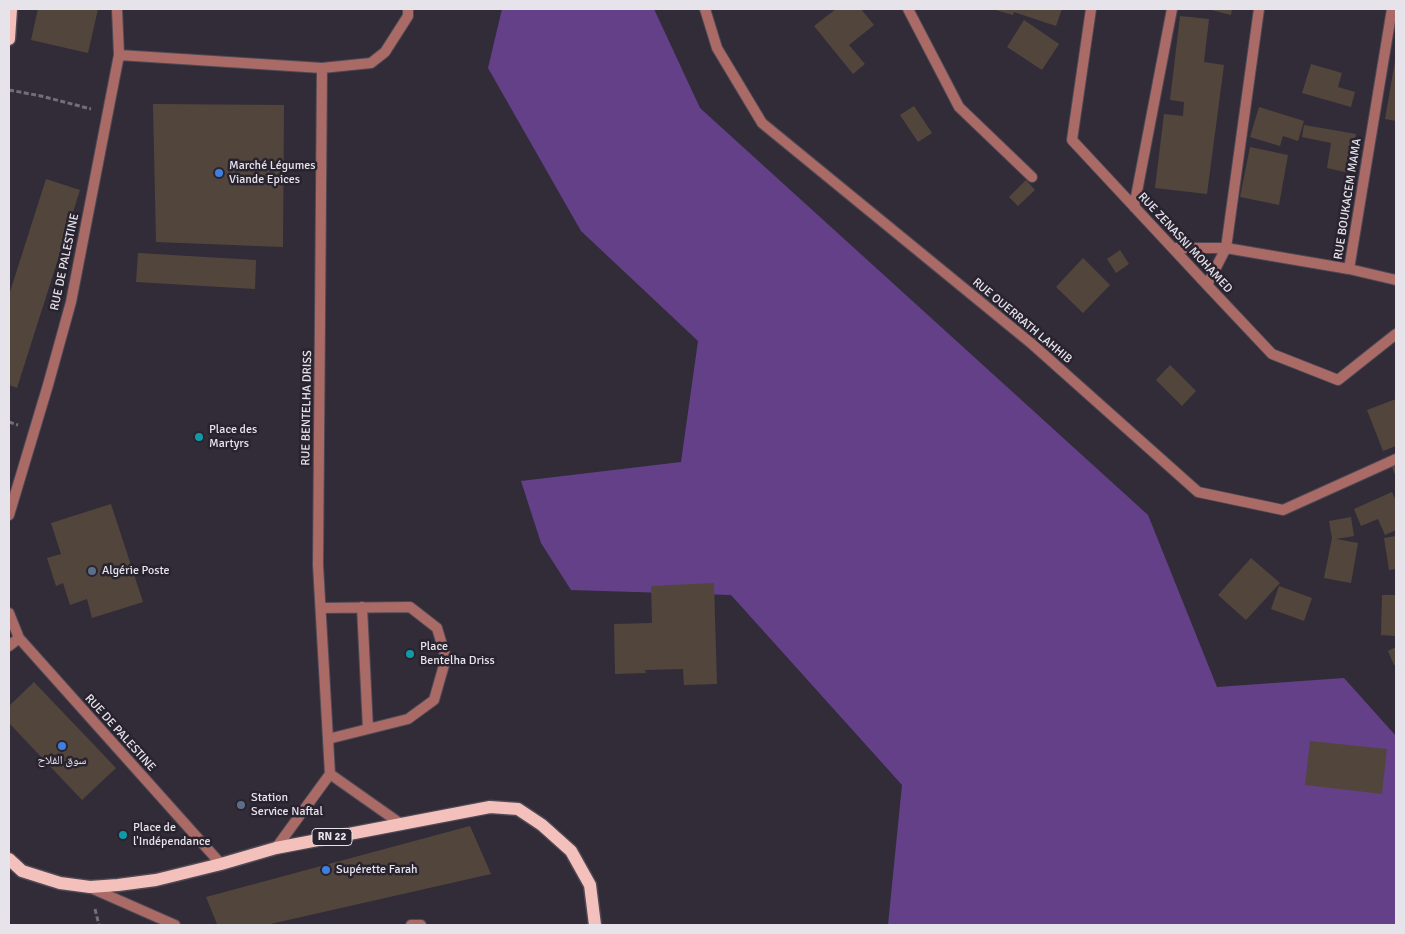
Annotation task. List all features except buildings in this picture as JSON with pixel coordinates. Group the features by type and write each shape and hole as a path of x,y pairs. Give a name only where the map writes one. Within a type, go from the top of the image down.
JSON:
{"main road":[{"path":"9,39 11,9"},
{"name":"RN 22","path":"9,859 22,871 60,883 90,887 156,880 276,848 490,807 518,809 542,825 571,851 590,885 595,925"}],"street":[{"name":"RUE DE PALESTINE","path":"9,515 71,302 119,55 117,9"},
{"path":"119,55 322,68 371,63 385,52 408,16 408,9"},
{"name":"RUE OUERRATH LAHHIB","path":"705,9 717,48 762,122 1032,344 1198,492 1283,510 1396,459"},
{"path":"908,9 959,107 1032,177"},
{"name":"RUE ZENASNI MOHAMED","path":"1091,9 1072,140 1172,248 1272,354 1338,380 1396,334"},
{"path":"1134,207 1172,9"},
{"path":"1207,285 1226,248 1259,9"},
{"name":"RUE BOUKACEM MAMA","path":"1172,248 1226,248 1349,269 1392,9"},
{"name":"RUE BENTELHA DRISS","path":"322,68 318,564 330,774"},
{"path":"1349,269 1396,280"},
{"path":"362,607 368,729"},
{"path":"321,608 410,607 437,628 446,658 434,700 408,719 328,740"},
{"name":"RUE DE PALESTINE","path":"9,613 19,638 221,864"},
{"path":"9,646 19,638"},
{"path":"276,848 330,774 401,824"},
{"path":"90,887 175,925"},
{"path":"411,925 421,925"}],"path":[{"path":"9,90 108,112"}],"shaded area":[{"path":"502,9 654,9 700,108 1148,515 1217,687 1344,678 1396,736 1396,925 888,925 902,785 731,595 571,590 541,543 521,481 681,462 698,341 581,231 488,68"}],"place":[{"name":"Marché Légumes Viande Epices","path":"219,173"},
{"name":"Place des Martyrs","path":"199,437"},
{"name":"Algérie Poste","path":"92,571"},
{"name":"Place Bentelha Driss","path":"410,654"},
{"name":"سوق الفلاح","path":"62,746"},
{"name":"Station Service Naftal","path":"241,805"},
{"name":"Place de l'Indépendance","path":"123,835"},
{"name":"Supérette Farah","path":"326,870"}]}
